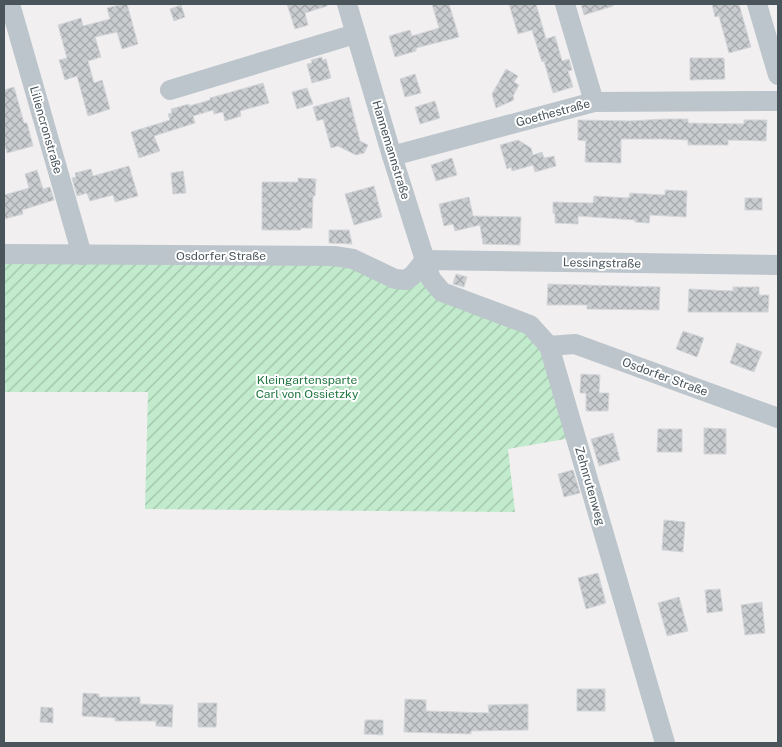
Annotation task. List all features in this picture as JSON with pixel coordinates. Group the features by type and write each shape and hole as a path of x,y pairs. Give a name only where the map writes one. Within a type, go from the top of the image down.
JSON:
{"street":[{"name":"Liliencronstraße","path":"10,4 82,255"},
{"name":"Hannemannstraße","path":"347,4 425,260 431,278 442,292"},
{"path":"566,4 594,102"},
{"path":"757,4 778,74"},
{"path":"170,90 356,34"},
{"name":"Goethestraße","path":"392,156 594,102 778,101"},
{"name":"Osdorfer Straße","path":"4,254 334,256 353,259 395,280 406,280 413,276 425,260"},
{"name":"Lessingstraße","path":"425,260 778,265"},
{"name":"Zehnrutenweg","path":"442,292 530,325 549,346 665,743"},
{"name":"Osdorfer Straße","path":"549,346 575,344 778,418"}],"green space":[{"name":"Kleingartensparte Carl von Ossietzky","path":"4,258 336,264 420,279 526,332 543,351 571,438 508,449 515,512 145,509 148,392 4,392"}],"building":[{"path":"127,4 138,44 122,49 117,32 95,37 101,57 88,61 94,83 102,80 110,109 88,116 77,76 65,80 59,60 67,58 58,25 81,18 83,26 110,19 107,8"},
{"path":"287,4 327,4 327,6 305,13 308,25 295,29"},
{"path":"432,4 449,4 459,37 416,48 416,51 395,57 389,36 410,30 412,36 439,28"},
{"path":"509,4 536,4 546,39 555,36 562,61 569,59 572,70 568,71 573,87 553,93 544,61 542,62 532,30 518,34"},
{"path":"581,4 613,4 613,6 584,15"},
{"path":"712,4 739,4 751,47 729,53 719,16 715,17"},
{"path":"181,5 185,17 174,21 170,9"},
{"path":"322,57 322,60 326,59 331,78 312,83 307,64 312,63 311,60"},
{"path":"690,58 724,58 725,79 690,80"},
{"path":"506,69 518,76 514,82 519,85 513,96 514,100 496,108 492,94"},
{"path":"415,74 421,93 405,97 400,79"},
{"path":"263,83 269,103 240,111 241,116 225,121 223,112 214,114 213,110 193,116 195,123 154,136 160,151 139,158 131,132 170,120 168,114 172,113 171,109 189,104 189,106"},
{"path":"14,87 24,123 27,123 33,146 7,153 4,142 4,90"},
{"path":"307,88 313,104 297,109 292,92"},
{"path":"349,97 360,141 368,145 364,153 356,155 338,146 331,148 323,119 317,121 313,107"},
{"path":"435,101 440,118 420,124 415,107"},
{"path":"688,119 688,123 744,124 744,120 767,120 766,141 728,140 728,145 688,145 688,140 621,139 621,163 585,162 586,141 578,140 578,120 630,121"},
{"path":"518,140 531,148 533,155 542,152 544,158 554,156 556,166 535,172 533,165 512,171 511,167 507,169 500,145"},
{"path":"452,158 457,175 436,181 431,165"},
{"path":"129,166 138,196 115,202 113,195 90,201 87,193 77,196 72,178 76,177 75,173 91,169 93,176"},
{"path":"37,170 43,189 50,187 54,200 22,210 23,214 4,219 4,195 29,188 25,174"},
{"path":"183,171 186,193 173,194 171,173"},
{"path":"298,178 316,179 315,196 313,196 312,228 301,228 301,230 262,230 262,182 298,182"},
{"path":"374,186 382,217 354,225 345,194"},
{"path":"665,190 687,191 686,217 650,215 649,223 635,222 635,220 578,216 578,224 555,223 553,202 593,203 594,196 629,198 630,193 665,195"},
{"path":"469,197 473,216 521,217 520,245 483,244 480,225 455,231 453,224 444,226 439,204"},
{"path":"745,198 762,198 762,210 745,210"},
{"path":"329,230 349,230 352,244 329,243"},
{"path":"456,274 467,277 464,287 453,284"},
{"path":"548,284 660,287 659,310 587,309 587,305 547,305"},
{"path":"733,287 759,287 759,295 769,295 768,312 688,312 689,289 733,291"},
{"path":"683,331 704,338 697,357 676,349"},
{"path":"737,343 762,352 754,372 730,363"},
{"path":"581,374 600,375 599,393 609,393 608,411 586,411 586,393 580,393"},
{"path":"704,428 726,429 726,454 704,454"},
{"path":"658,429 682,429 682,452 657,452"},
{"path":"613,433 620,460 599,466 591,439"},
{"path":"573,470 580,493 564,497 558,474"},
{"path":"664,520 685,522 683,552 662,550"},
{"path":"598,573 606,603 586,609 578,578"},
{"path":"720,589 723,611 707,613 705,590"},
{"path":"679,597 688,631 667,636 658,603"},
{"path":"762,602 765,633 745,635 741,605"},
{"path":"577,689 605,689 605,711 577,711"},
{"path":"83,693 99,694 99,697 140,697 140,704 173,705 172,727 156,726 156,721 115,721 115,718 82,716"},
{"path":"405,699 426,700 426,711 489,713 488,705 528,704 528,730 471,731 471,734 404,732"},
{"path":"198,703 217,703 216,727 198,727"},
{"path":"41,707 53,708 53,723 40,722"},
{"path":"365,720 383,720 383,735 364,734"}]}
